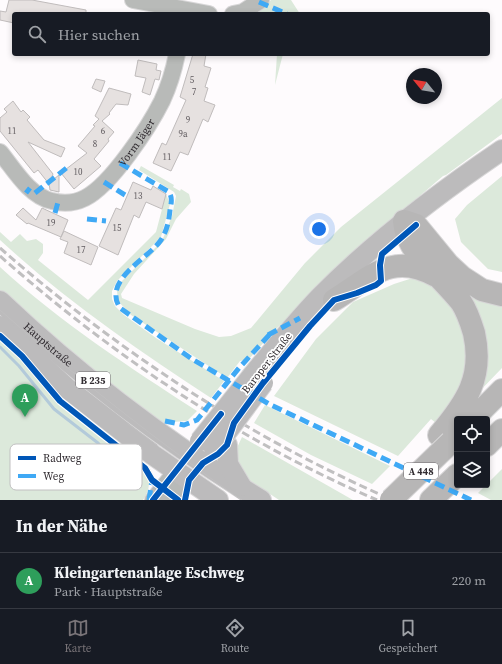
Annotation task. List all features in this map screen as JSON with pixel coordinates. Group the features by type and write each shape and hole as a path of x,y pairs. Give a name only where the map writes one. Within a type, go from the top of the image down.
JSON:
{"highway":[{"path":"387,500 449,438 458,412 470,393 477,369 478,350 473,329 462,303 412,246 408,227"},
{"path":"408,227 462,277 482,290 502,296"},
{"path":"334,300 367,278 388,268 404,265 414,266 439,278"},
{"path":"476,416 502,390"},
{"path":"490,442 502,430"},
{"name":"A 448","path":"391,500 449,438"},
{"name":"A 448","path":"431,500 454,478"}],"main road":[{"name":"Baroper Straße","path":"258,379 334,300 447,187 502,150"},
{"name":"Baroper Straße","path":"182,475 204,449 321,296 408,227 502,156"},
{"name":"Hauptstraße","path":"0,301 64,359 156,429 172,437 204,449"},
{"name":"Hauptstraße","path":"0,326 68,389 139,444"},
{"name":"Baroper Straße","path":"204,449 198,430 210,418 228,418"},
{"name":"Hauptstraße","path":"142,446 218,500"},
{"path":"204,449 231,472 243,489 261,500"}],"street":[{"path":"133,0 185,12"},
{"path":"243,12 261,0"},
{"name":"Vorm Jäger","path":"0,152 35,193 52,201 64,203 84,198 95,191 128,154 162,101 176,56"},
{"name":"Baroper Straße","path":"153,500 182,475"},
{"name":"Baroper Straße","path":"170,500 182,475"}],"green space":[{"path":"271,0 291,0 299,12 258,12"},
{"path":"277,56 282,56 275,85"},
{"path":"502,98 502,134 443,176 373,236 273,332 249,359 240,361 227,378 131,315 118,301 117,291 121,282 162,241 172,216 176,196 174,192 139,170 141,166 174,185 173,187 180,191 181,189 189,194 191,202 176,219 166,239 134,274 121,294 122,298 195,329 219,337 231,336 251,328 305,263 341,227"},
{"path":"502,176 502,272 488,269 461,242 455,219 467,205"},
{"path":"166,194 170,204 161,237 117,281 112,291 112,299 115,306 124,315 156,338 224,381 211,398 75,303 24,262 0,240 0,232 11,242 20,234 27,241 36,239 43,244 43,253 38,260 88,300 156,232"},
{"path":"0,267 47,307 71,325 121,361 197,411 187,421 173,422 166,420 165,423 137,408 0,294"},
{"path":"443,268 502,303 502,368 475,396 479,384"},
{"path":"419,276 439,290 454,310 461,325 465,340 467,355 466,370 456,398 447,411 436,423 431,419 398,456 274,396 316,339 353,302 394,284"},
{"path":"0,339 25,362 59,403 111,444 10,444 10,490 142,490 142,469 145,471 148,478 149,486 143,500 0,500"},
{"path":"28,359 65,400 121,444 118,444 62,400"},
{"path":"265,405 390,466 372,484 311,455 254,423"},
{"path":"242,437 353,500 279,500 243,476 235,458 236,450"},
{"path":"142,460 148,465 154,476 152,477 147,467 142,463"},
{"path":"502,469 502,500 491,500 478,493 483,488 490,488 490,481"}],"building":[{"path":"9,0 32,0 86,10 86,12 12,12 12,23 0,20 0,11 6,12"},
{"path":"192,56 206,56 204,66 211,68 205,87 208,88 204,101 215,105 208,122 203,119 188,155 180,152 171,171 153,163 162,143 166,145 186,100 180,97"},
{"path":"138,60 157,64 156,70 161,71 159,80 155,79 150,95 142,92 146,78 135,76"},
{"path":"96,79 105,81 101,92 92,88"},
{"path":"109,88 131,94 128,105 116,104 109,113 110,114 102,121 114,132 108,139 109,141 94,159 101,166 74,189 61,173 87,153 78,146 99,119 95,116"},
{"path":"13,101 21,112 23,110 30,117 27,120 44,140 65,148 61,157 28,142 53,174 49,184 38,170 34,173 0,131 0,118 7,112 4,109"},
{"path":"59,175 59,192 50,190 49,183"},
{"path":"133,182 151,190 153,186 166,194 162,209 146,202 139,218 134,215 118,255 99,246 116,208 121,210"},
{"path":"23,208 36,220 42,208 68,220 61,237 28,223 27,224 16,215"},
{"path":"64,231 98,247 91,265 64,253 68,242 60,239"}],"waterway":[{"path":"0,347 19,366 54,409 99,444"}],"tram line":[{"path":"0,310 58,360 118,408 241,500"},
{"path":"128,424 157,445"}],"railway":[{"path":"0,248 91,322 138,357 187,389 236,420 287,449 340,476 393,500"},
{"path":"0,256 87,328 179,393 276,451 326,477 377,500"}],"marked path":[{"path":"259,2 282,12"},
{"path":"120,163 169,192 171,197 169,218 165,233 161,240 129,271 117,288 116,298 120,308 192,359 269,404 471,500"},
{"path":"35,193 69,166"},
{"path":"104,182 125,195"},
{"path":"26,193 30,188"},
{"path":"55,213 58,202"},
{"path":"87,219 106,221"},
{"path":"268,335 300,318"},
{"path":"165,421 184,425 197,420 239,368 271,333"},
{"path":"149,500 152,480"}],"cycle path":[{"path":"185,500 189,480 203,463 218,454 227,445 234,423 263,383 310,326 334,300 357,293 376,285 381,281 380,265 382,254 416,225"},
{"path":"0,336 22,356 60,401 115,444"},
{"path":"153,500 221,414"},
{"path":"142,466 152,480 178,500"}],"place":[{"name":"Kleingartenanlage Eschweg","path":"25,417"}]}
